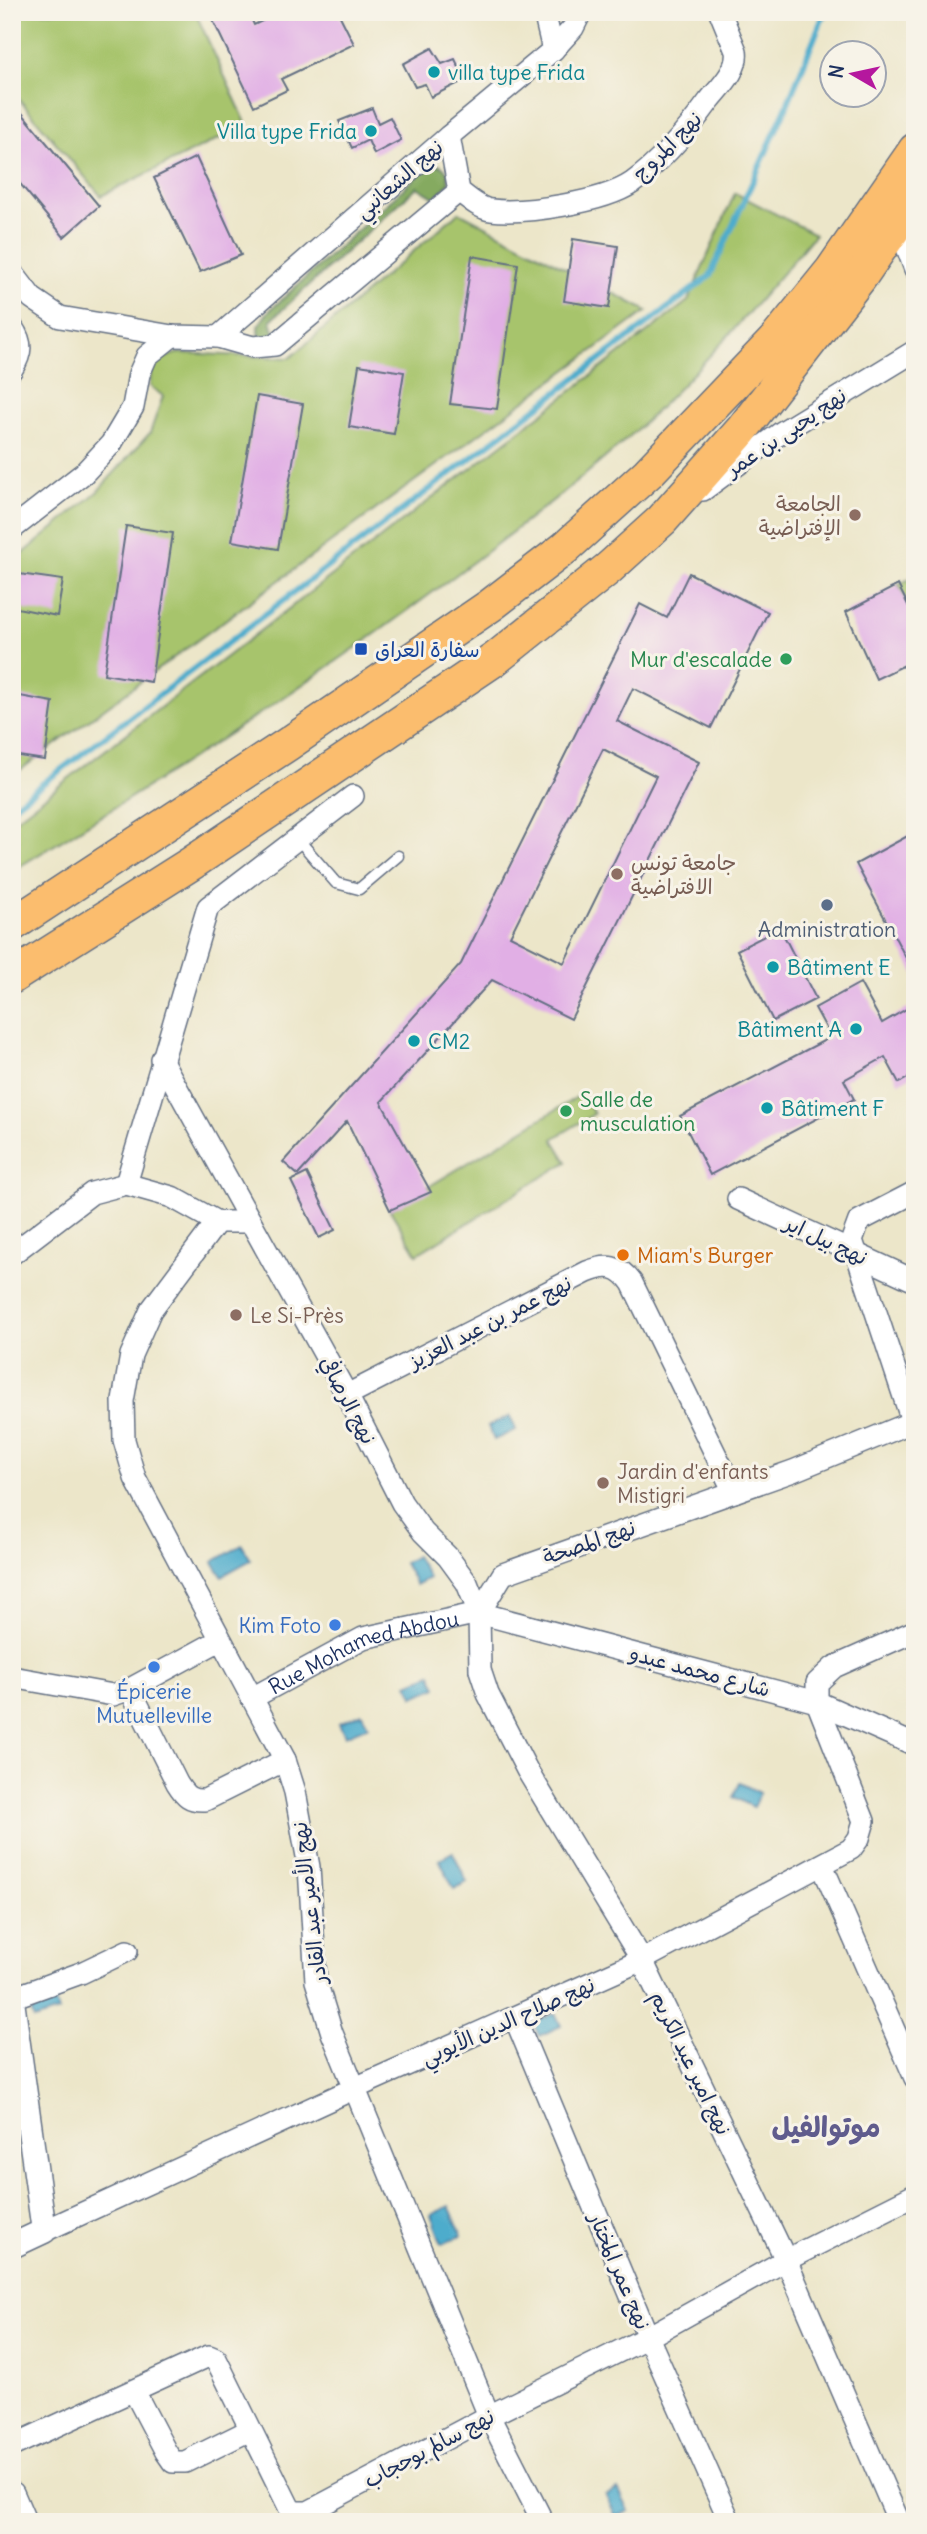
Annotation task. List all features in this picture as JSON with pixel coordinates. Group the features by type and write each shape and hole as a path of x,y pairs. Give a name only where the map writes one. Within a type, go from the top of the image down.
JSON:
{"highway":[{"path":"703,418 871,194 915,123"},
{"path":"12,925 491,605 565,548 621,500 769,347 826,278 915,150"},
{"path":"741,431 859,279 915,198"},
{"path":"12,977 192,863 495,659 572,600 662,520 806,357 909,230"},
{"path":"12,939 90,883 123,852"},
{"path":"12,916 44,903"}],"street":[{"path":"544,12 553,50"},
{"name":"نهج الشعانبي","path":"218,337 449,136 553,50 573,28 581,12"},
{"name":"نهج المروج","path":"459,191 489,210 534,209 607,194 632,183 656,162 697,118 732,71 737,57 736,51 720,12"},
{"path":"12,272 32,298 60,317 172,336 218,337 253,347 275,345 459,191 449,136"},
{"path":"909,230 915,268"},
{"path":"12,369 22,349 16,333"},
{"path":"12,529 84,473 111,444 133,407 139,374 147,356 172,336"},
{"name":"نهج يحيى بن عمر","path":"662,520 782,432 915,351"},
{"path":"126,1184 208,907 353,796"},
{"name":"نهج الرصافي","path":"161,1059 347,1395 401,1503 467,1583 480,1613"},
{"path":"12,1254 93,1193 126,1184 172,1197 217,1222 251,1222"},
{"path":"914,1425 852,1240 859,1221 915,1192"},
{"name":"نهج بيل اير","path":"738,1199 915,1281"},
{"name":"نهج الأمير عبد القادر","path":"217,1222 151,1310 131,1355 123,1401 124,1440 135,1478 285,1760 295,1792 309,1867 316,1980 332,2033 489,2416 544,2522"},
{"name":"نهج عمر بن عبد العزيز","path":"347,1395 601,1267 615,1267 625,1273 632,1283 734,1492"},
{"name":"نهج المصحة","path":"480,1613 503,1574 914,1425"},
{"name":"Rue Mohamed Abdou","path":"252,1698 363,1638 480,1613"},
{"name":"شارع محمد عبدو","path":"480,1613 817,1702 915,1745"},
{"name":"نهج امير عبد الكريم","path":"480,1613 480,1670 488,1694 527,1770 642,1961 786,2260 899,2522"},
{"path":"817,1702 817,1683 834,1667 915,1631"},
{"path":"12,1677 113,1695 130,1689 220,1640"},
{"path":"130,1689 177,1783 184,1795 192,1801 205,1800 285,1760"},
{"name":"نهج صلاح الدين الأيوبي","path":"12,2246 353,2089 642,1961 851,1849 859,1838 864,1821 817,1702"},
{"path":"821,1865 915,2078"},
{"path":"44,2231 20,2118 12,1999 81,1973 127,1951"},
{"name":"نهج عمر المختار","path":"515,2018 648,2337 730,2522"},
{"name":"نهج سالم بوحجاب","path":"12,2446 204,2358 213,2357 289,2507 294,2512 308,2512 489,2416 648,2337 786,2260 915,2195"},
{"path":"134,2391 173,2462 185,2462 250,2430"},
{"path":"12,2494 24,2522"}],"lane":[{"path":"298,838 336,883 347,887 359,889 398,856"}],"green space":[{"path":"12,12 195,12 247,125 101,196 12,91"},
{"path":"440,165 448,172 449,183 435,198 417,187 271,320 276,338 263,339 258,333 258,326 268,312 425,169"},
{"path":"735,193 815,234 733,330 645,422 539,512 361,644 189,761 12,871 12,822 688,301"},
{"path":"459,212 647,311 12,776 12,563 97,492 150,433 163,396 150,386 153,367 178,353 290,358"},
{"path":"915,576 915,619 898,585"},
{"path":"582,1094 594,1114 553,1139 567,1162 417,1254 390,1210"}],"water":[{"path":"510,1416 516,1430 494,1440 488,1426"},
{"path":"242,1545 251,1560 222,1576 213,1562"},
{"path":"416,1556 429,1578 416,1585 404,1563"},
{"path":"431,1674 437,1687 414,1697 408,1684"},
{"path":"362,1713 368,1726 345,1736 339,1723"},
{"path":"740,1783 760,1793 753,1807 733,1797"},
{"path":"453,1852 467,1882 454,1889 439,1859"},
{"path":"55,2002 58,2012 34,2020 31,2010"},
{"path":"555,2013 561,2026 539,2036 533,2023"},
{"path":"449,2206 462,2235 442,2244 431,2215"},
{"path":"618,2489 629,2511 616,2517 606,2495"}],"building":[{"path":"209,12 248,12 254,25 281,12 338,12 354,44 281,79 287,90 254,106"},
{"name":"villa type Frida","path":"432,48 442,64 455,59 465,80 431,97 425,84 415,87 403,64"},
{"path":"12,101 99,206 64,237 12,174"},
{"name":"Villa type Frida","path":"372,108 378,123 390,117 401,140 374,154 368,140 352,148 339,121"},
{"path":"196,157 241,255 200,272 154,178"},
{"path":"573,239 618,246 609,308 564,301"},
{"path":"472,256 518,264 497,409 450,404"},
{"path":"359,365 404,372 394,434 349,427"},
{"path":"257,396 303,404 278,549 232,541"},
{"path":"126,526 173,533 151,682 104,674"},
{"path":"12,573 63,580 57,616 12,607"},
{"path":"689,573 768,612 711,728 633,688 617,721 699,762 571,1019 492,980 381,1102 431,1192 390,1210 347,1121 298,1175 283,1162 461,964 640,604 667,618","holes":["603,749 656,776 564,963 510,936"]},
{"path":"898,585 915,619 915,660 876,679 846,612"},
{"path":"20,696 53,702 45,760 12,755"},
{"path":"915,832 915,975 856,864"},
{"name":"Bâtiment E","path":"780,928 816,999 773,1021 737,950"},
{"name":"Bâtiment F","path":"860,983 882,1023 915,1004 915,1074 899,1083 885,1057 844,1080 854,1099 710,1175 680,1116 831,1037 815,1008"},
{"path":"307,1173 335,1230 319,1238 291,1181"}],"waterway":[{"path":"12,807 710,276 785,110 825,12"}],"place":[{"name":"villa type Frida","path":"434,72"},
{"name":"Villa type Frida","path":"371,131"},
{"name":"الجامعة الإفتراضية","path":"855,515"},
{"name":"سفارة العراق","path":"361,649"},
{"name":"Mur d'escalade","path":"786,659"},
{"name":"جامعة تونس الافتراضية","path":"617,874"},
{"name":"Administration","path":"827,905"},
{"name":"Bâtiment E","path":"773,967"},
{"name":"Bâtiment A","path":"856,1029"},
{"name":"CM2","path":"414,1041"},
{"name":"Bâtiment F","path":"767,1108"},
{"name":"Salle de musculation","path":"566,1111"},
{"name":"Miam's Burger","path":"623,1255"},
{"name":"Le Si-Près","path":"236,1315"},
{"name":"Jardin d'enfants Mistigri","path":"603,1483"},
{"name":"Kim Foto","path":"335,1625"},
{"name":"Épicerie Mutuelleville","path":"154,1667"}],"district":[{"name":"موتوالفيل","path":"826,2127"}]}
